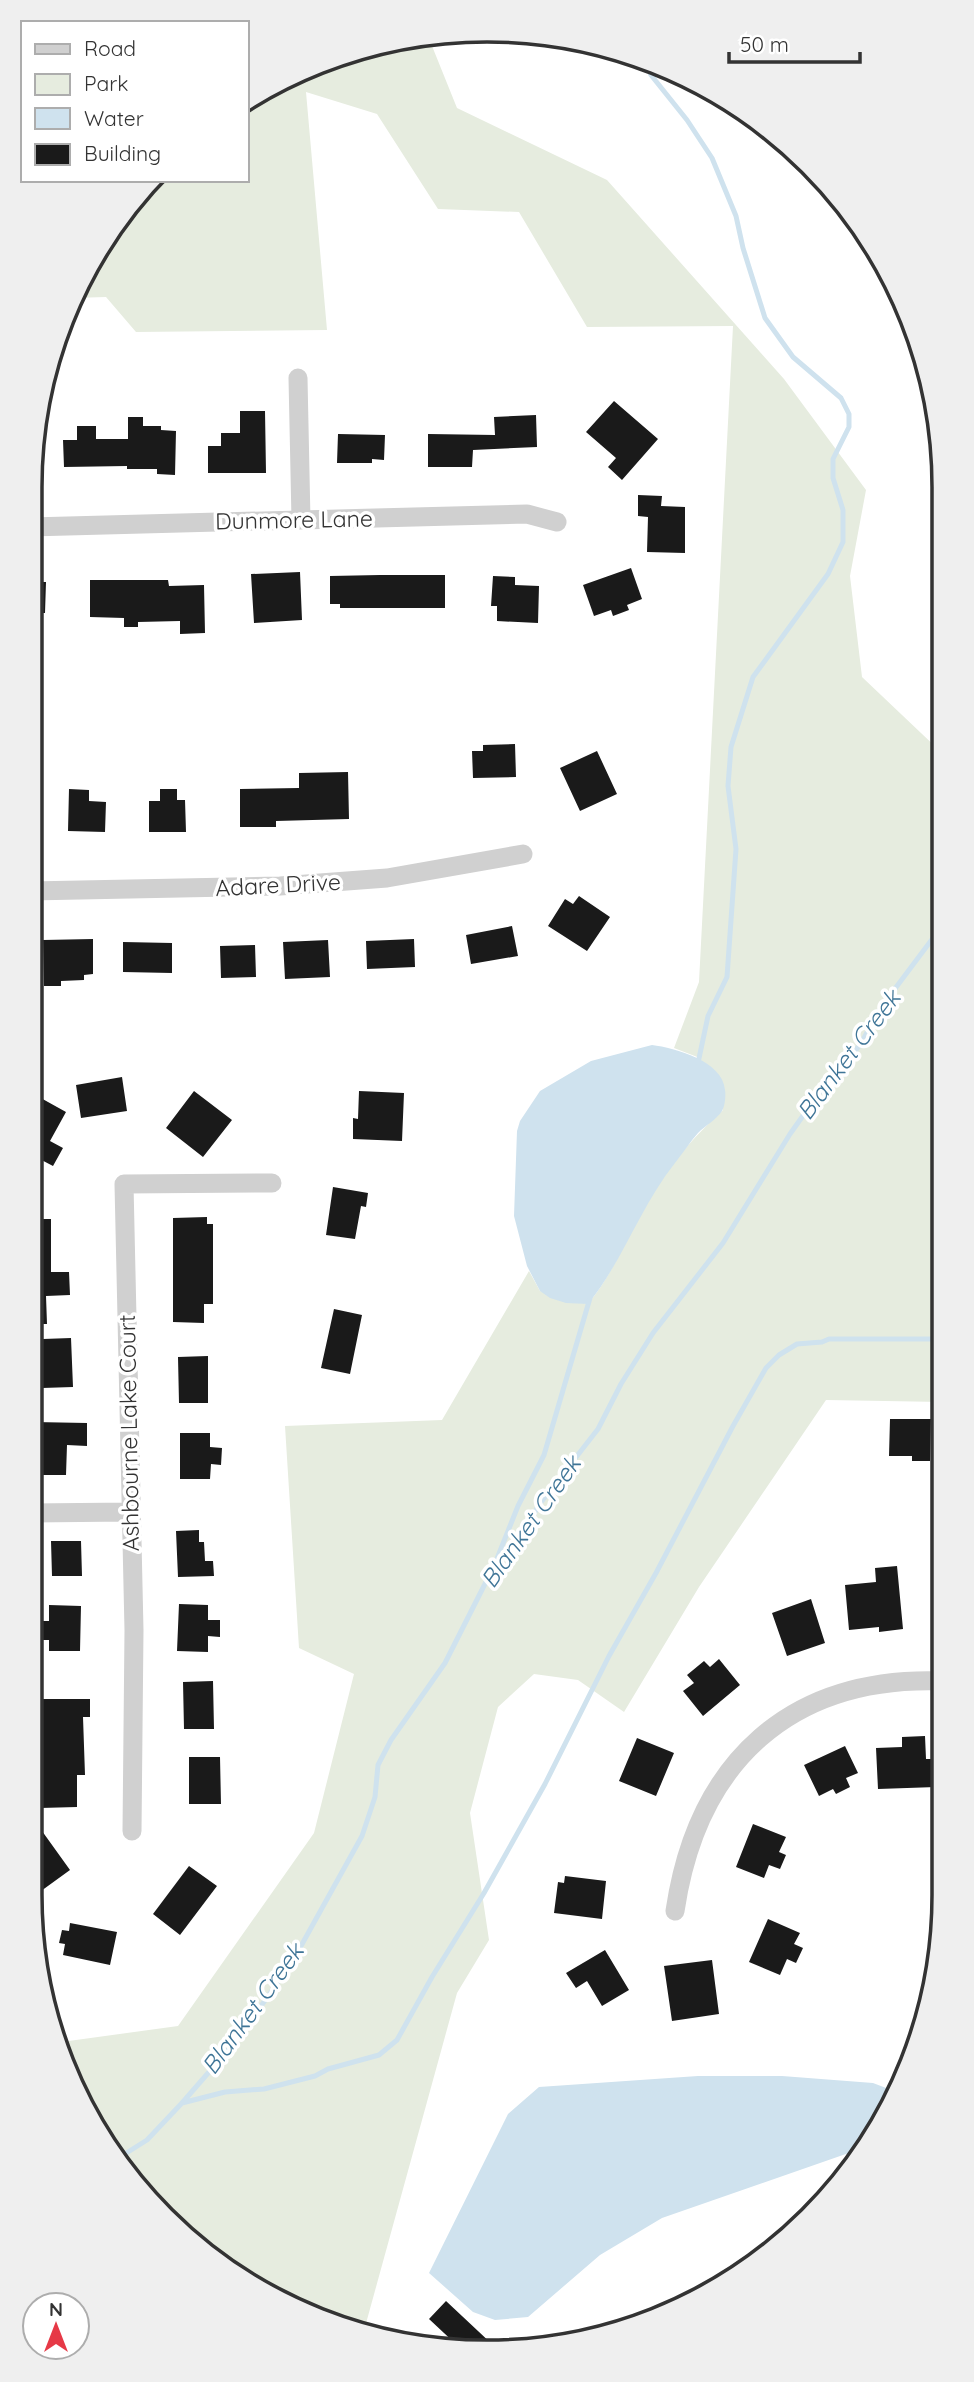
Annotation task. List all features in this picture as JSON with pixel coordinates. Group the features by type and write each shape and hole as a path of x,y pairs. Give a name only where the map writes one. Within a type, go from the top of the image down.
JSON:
{"street":[{"path":"298,378 301,520"},
{"name":"Dunmore Lane","path":"42,527 527,514 556,522"},
{"name":"Adare Drive","path":"42,891 280,887 387,878 523,853"},
{"name":"Ashbourne Lake Court","path":"132,1831 134,1630 124,1184 272,1182"},
{"path":"42,1513 130,1512"},
{"path":"675,1911 690,1843 702,1814 713,1792 738,1759 793,1714 848,1689 881,1682 932,1681"}],"green space":[{"path":"432,46 457,108 607,180 784,379 866,490 850,576 862,677 932,743 932,1402 826,1400 699,1587 624,1712 578,1680 534,1674 498,1707 470,1813 489,1940 457,1993 366,2323 317,2306 264,2280 216,2248 172,2210 134,2166 102,2118 67,2041 178,2026 314,1833 354,1674 299,1648 285,1426 442,1420 529,1271 540,1291 588,1304 607,1276 663,1177 687,1147 723,1110 700,1058 674,1048 699,982 733,326 587,327 519,212 438,209 377,114 306,92 327,330 136,332 106,297 85,298 117,240 163,182 248,182 248,112 290,88 344,66 372,57"}],"water":[{"path":"652,1045 685,1053 716,1071 725,1090 723,1109 695,1136 663,1180 588,1304 566,1303 550,1298 540,1291 527,1266 514,1216 517,1131 520,1121 540,1091 591,1061"},
{"path":"698,2076 782,2076 873,2083 888,2089 849,2153 662,2218 600,2255 528,2317 495,2320 473,2312 429,2273 508,2114 539,2087"}],"building":[{"path":"614,401 658,439 622,480 608,467 616,458 586,432"},
{"path":"240,411 265,411 266,473 208,473 208,446 221,446 221,433 240,433"},
{"path":"536,415 537,447 473,450 472,467 428,467 428,434 495,435 494,417"},
{"path":"128,417 143,417 143,426 161,426 161,430 176,431 175,475 157,474 157,469 127,469 127,466 64,467 63,440 77,440 77,426 96,426 96,439 128,439"},
{"path":"338,434 385,435 384,460 372,459 372,463 337,463"},
{"path":"638,495 662,496 661,506 685,507 685,553 647,552 648,517 638,516"},
{"path":"631,568 642,599 627,605 629,610 613,616 611,610 594,616 583,585"},
{"path":"300,572 302,620 254,623 251,574"},
{"path":"445,575 445,608 340,608 340,604 330,604 330,576"},
{"path":"493,576 515,577 515,585 539,586 538,623 497,621 497,606 491,606"},
{"path":"90,580 168,580 169,586 204,585 205,633 180,634 180,621 138,622 138,627 124,627 124,618 90,617"},
{"path":"42,582 46,582 45,613 42,613"},
{"path":"515,744 516,777 473,778 472,751 483,751 483,745"},
{"path":"597,751 617,794 580,811 560,768"},
{"path":"348,772 349,819 276,821 276,827 240,827 240,789 299,788 299,773"},
{"path":"69,789 89,790 89,801 106,802 105,832 68,831"},
{"path":"160,789 177,789 177,800 185,800 186,832 149,832 149,801 160,801"},
{"path":"579,896 610,917 587,951 548,926 565,899 573,904"},
{"path":"512,926 518,956 471,964 466,935"},
{"path":"93,939 93,974 84,975 84,980 61,981 61,986 44,986 43,940"},
{"path":"414,939 415,967 367,969 366,941"},
{"path":"328,940 330,977 285,979 283,942"},
{"path":"123,942 172,943 172,973 123,972"},
{"path":"255,945 256,977 221,978 220,946"},
{"path":"122,1077 127,1111 81,1118 76,1085"},
{"path":"194,1091 232,1120 203,1157 166,1128"},
{"path":"359,1091 404,1093 402,1141 353,1139 353,1118 358,1119"},
{"path":"42,1099 66,1112 50,1141 63,1148 53,1166 42,1160"},
{"path":"333,1187 368,1193 366,1207 361,1206 355,1239 326,1235"},
{"path":"207,1217 207,1224 213,1224 213,1304 204,1304 204,1323 173,1322 173,1218"},
{"path":"42,1219 51,1219 51,1272 69,1272 70,1295 46,1296 47,1324 42,1324"},
{"path":"334,1309 362,1315 350,1374 321,1368"},
{"path":"71,1338 73,1387 42,1388 43,1339"},
{"path":"208,1356 208,1403 179,1403 178,1357"},
{"path":"890,1419 931,1419 930,1461 912,1461 912,1456 889,1456"},
{"path":"42,1422 87,1423 87,1446 67,1445 66,1475 42,1475"},
{"path":"180,1433 210,1433 210,1447 222,1448 221,1465 211,1464 210,1479 180,1479"},
{"path":"199,1530 199,1542 204,1542 205,1561 213,1561 214,1576 178,1577 176,1531"},
{"path":"51,1541 81,1541 82,1576 52,1576"},
{"path":"897,1566 903,1629 879,1632 879,1627 849,1630 845,1585 876,1582 875,1568"},
{"path":"811,1599 825,1643 787,1656 772,1613"},
{"path":"179,1604 208,1605 208,1620 220,1620 220,1637 208,1636 208,1652 177,1651"},
{"path":"49,1605 81,1606 80,1651 49,1651 49,1640 42,1640 42,1621 49,1621"},
{"path":"719,1659 740,1685 703,1716 683,1691 694,1683 687,1675 704,1661 710,1667"},
{"path":"213,1681 214,1729 184,1729 183,1682"},
{"path":"42,1699 90,1699 90,1717 83,1717 85,1775 77,1775 77,1807 42,1808"},
{"path":"925,1736 926,1759 932,1759 932,1787 878,1789 876,1748 902,1747 902,1737"},
{"path":"637,1738 674,1753 656,1796 619,1781"},
{"path":"845,1746 858,1773 846,1778 850,1787 836,1794 833,1789 819,1796 804,1765"},
{"path":"189,1757 220,1757 221,1804 189,1804"},
{"path":"753,1824 786,1837 779,1852 786,1855 780,1869 769,1865 764,1878 736,1867"},
{"path":"42,1831 70,1870 42,1890"},
{"path":"189,1866 217,1886 180,1935 153,1914"},
{"path":"565,1876 606,1881 602,1919 554,1913 558,1882 564,1883"},
{"path":"768,1919 800,1933 794,1944 803,1948 796,1963 787,1959 780,1975 749,1962"},
{"path":"70,1923 117,1932 110,1965 63,1955 65,1944 59,1943 62,1930 69,1931"},
{"path":"605,1950 629,1990 602,2006 587,1981 576,1988 566,1973"},
{"path":"712,1960 719,2014 672,2021 664,1966"},
{"path":"446,2301 488,2340 449,2338 429,2319"}],"waterway":[{"path":"650,74 687,120 712,158 736,216 765,318 793,357 841,398 849,414 849,427 833,459 833,478 843,510 843,542 828,574 753,677 731,747 728,786 736,849 727,977 708,1016 698,1063"},
{"name":"Blanket Creek","path":"125,2154 147,2140 182,2103 236,2041 291,1964 362,1836 375,1797 378,1765 391,1740 445,1663 494,1566 522,1538 538,1506 598,1429 621,1384 653,1333 723,1243 790,1134 822,1089 860,1045 882,1006 932,939"},
{"path":"494,1566 518,1506 544,1455 590,1298"},
{"path":"182,2103 225,2092 264,2089 315,2076 328,2069 379,2055 397,2040 545,1784 609,1656 766,1368 779,1355 797,1344 829,1339 932,1339"}]}
